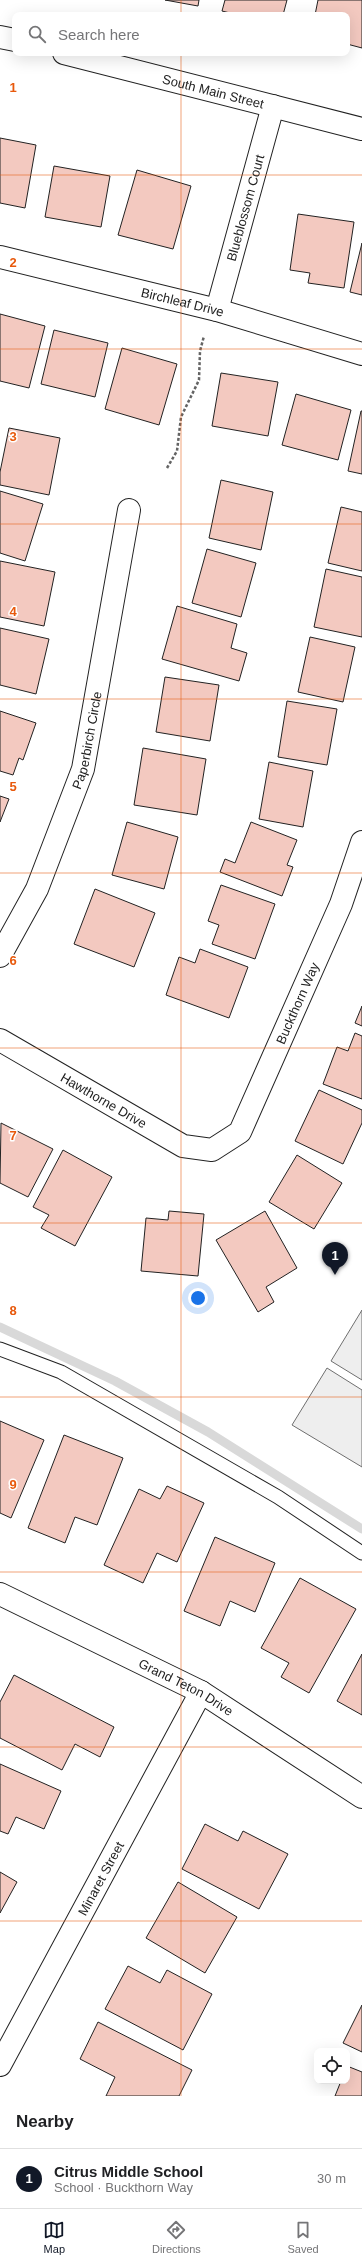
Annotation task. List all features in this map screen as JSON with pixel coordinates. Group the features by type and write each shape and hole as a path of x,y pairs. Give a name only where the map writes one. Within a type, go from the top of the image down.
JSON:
{"street":[{"path":"0,37 12,39"},
{"name":"South Main Street","path":"76,56 362,129"},
{"name":"Blueblossom Court","path":"217,310 273,106"},
{"name":"Birchleaf Drive","path":"0,257 217,310 362,354"},
{"name":"Paperbirch Circle","path":"0,956 38,888 83,770 129,510"},
{"name":"Buckthorn Way","path":"212,1150 240,1132 341,904 362,842"},
{"name":"Hawthorne Drive","path":"0,1040 183,1146 212,1150"},
{"name":"Grand Teton Drive","path":"0,1594 201,1692 362,1798"},
{"name":"Minaret Street","path":"0,2065 201,1692"}],"lane":[{"path":"0,1349 61,1372 278,1497 362,1553"}],"path":[{"path":"167,468 176,451 181,417 199,380 200,351 204,336"}],"shaded area":[{"path":"362,1310 362,1380 331,1361"},
{"path":"327,1368 362,1390 362,1467 292,1425"}],"building":[{"path":"165,0 199,0 198,6"},
{"path":"225,0 287,0 284,12 222,11"},
{"path":"318,0 362,0 362,48 350,45 350,12 316,12"},
{"path":"0,138 36,145 25,208 0,203"},
{"path":"54,166 110,176 101,227 45,217"},
{"path":"137,170 191,186 173,249 118,235"},
{"path":"298,214 354,222 344,288 308,283 310,273 290,270"},
{"path":"362,243 362,295 350,292"},
{"path":"0,314 45,326 29,388 0,381"},
{"path":"54,330 108,343 95,397 41,384"},
{"path":"122,348 177,364 159,425 105,409"},
{"path":"221,373 278,382 268,436 212,426"},
{"path":"296,394 351,410 338,460 282,445"},
{"path":"362,411 362,474 348,471"},
{"path":"9,428 60,438 49,495 0,485 0,472"},
{"path":"221,480 273,492 261,550 209,538"},
{"path":"0,491 43,504 25,561 0,553"},
{"path":"341,507 362,512 362,571 328,563"},
{"path":"207,549 256,563 241,617 192,603"},
{"path":"0,561 55,572 44,626 0,617"},
{"path":"326,569 362,577 362,637 314,627"},
{"path":"177,606 237,624 231,648 247,653 239,681 162,659"},
{"path":"0,628 49,639 36,694 0,685"},
{"path":"310,637 355,647 343,702 298,692"},
{"path":"165,677 219,685 210,741 156,732"},
{"path":"287,701 337,709 327,765 278,757"},
{"path":"0,711 36,723 23,760 19,758 13,775 0,771"},
{"path":"143,748 206,759 197,815 134,805"},
{"path":"269,762 313,771 303,827 259,819"},
{"path":"0,796 9,799 0,822"},
{"path":"127,822 178,837 164,889 112,875"},
{"path":"251,822 297,840 287,865 293,867 282,896 220,872 225,859 235,863"},
{"path":"221,885 275,904 255,959 212,944 219,925 208,921"},
{"path":"95,889 155,913 134,967 74,944"},
{"path":"200,949 248,967 229,1018 166,995 179,957 195,963"},
{"path":"362,1006 362,1026 355,1023"},
{"path":"355,1033 362,1036 362,1099 323,1084 337,1047 348,1051"},
{"path":"319,1090 362,1110 362,1123 343,1164 295,1141"},
{"path":"1,1123 53,1149 28,1197 0,1183"},
{"path":"63,1150 112,1177 75,1246 41,1228 49,1215 33,1207"},
{"path":"297,1155 342,1183 314,1229 269,1202"},
{"path":"169,1211 204,1214 198,1276 141,1271 146,1218 168,1220"},
{"path":"265,1211 297,1268 266,1287 274,1302 258,1312 216,1240"},
{"path":"0,1421 44,1440 11,1518 0,1513"},
{"path":"64,1435 123,1458 97,1525 75,1517 65,1543 28,1528"},
{"path":"167,1486 204,1503 177,1562 157,1553 143,1583 104,1565 139,1489 160,1499"},
{"path":"215,1537 275,1563 255,1612 230,1601 220,1626 184,1611"},
{"path":"300,1578 356,1609 309,1693 281,1677 289,1663 261,1648"},
{"path":"362,1654 362,1715 337,1701"},
{"path":"14,1675 114,1727 100,1757 75,1744 62,1770 0,1738 0,1702"},
{"path":"0,1764 61,1791 44,1829 16,1817 8,1834 0,1831"},
{"path":"205,1824 238,1841 243,1831 288,1854 259,1909 182,1869"},
{"path":"0,1872 17,1882 0,1913"},
{"path":"178,1882 237,1917 205,1973 146,1938"},
{"path":"128,1966 160,1983 167,1970 212,1994 183,2050 105,2009"},
{"path":"362,2005 362,2052 343,2043"},
{"path":"98,2022 192,2070 179,2096 106,2096 115,2077 80,2059"},
{"path":"350,2067 362,2072 362,2096 335,2096 340,2084 350,2084"}],"waterway":[{"path":"0,1327 115,1381 208,1432 362,1529"}],"place":[{"name":"Citrus Middle School","path":"335,1275"}]}
